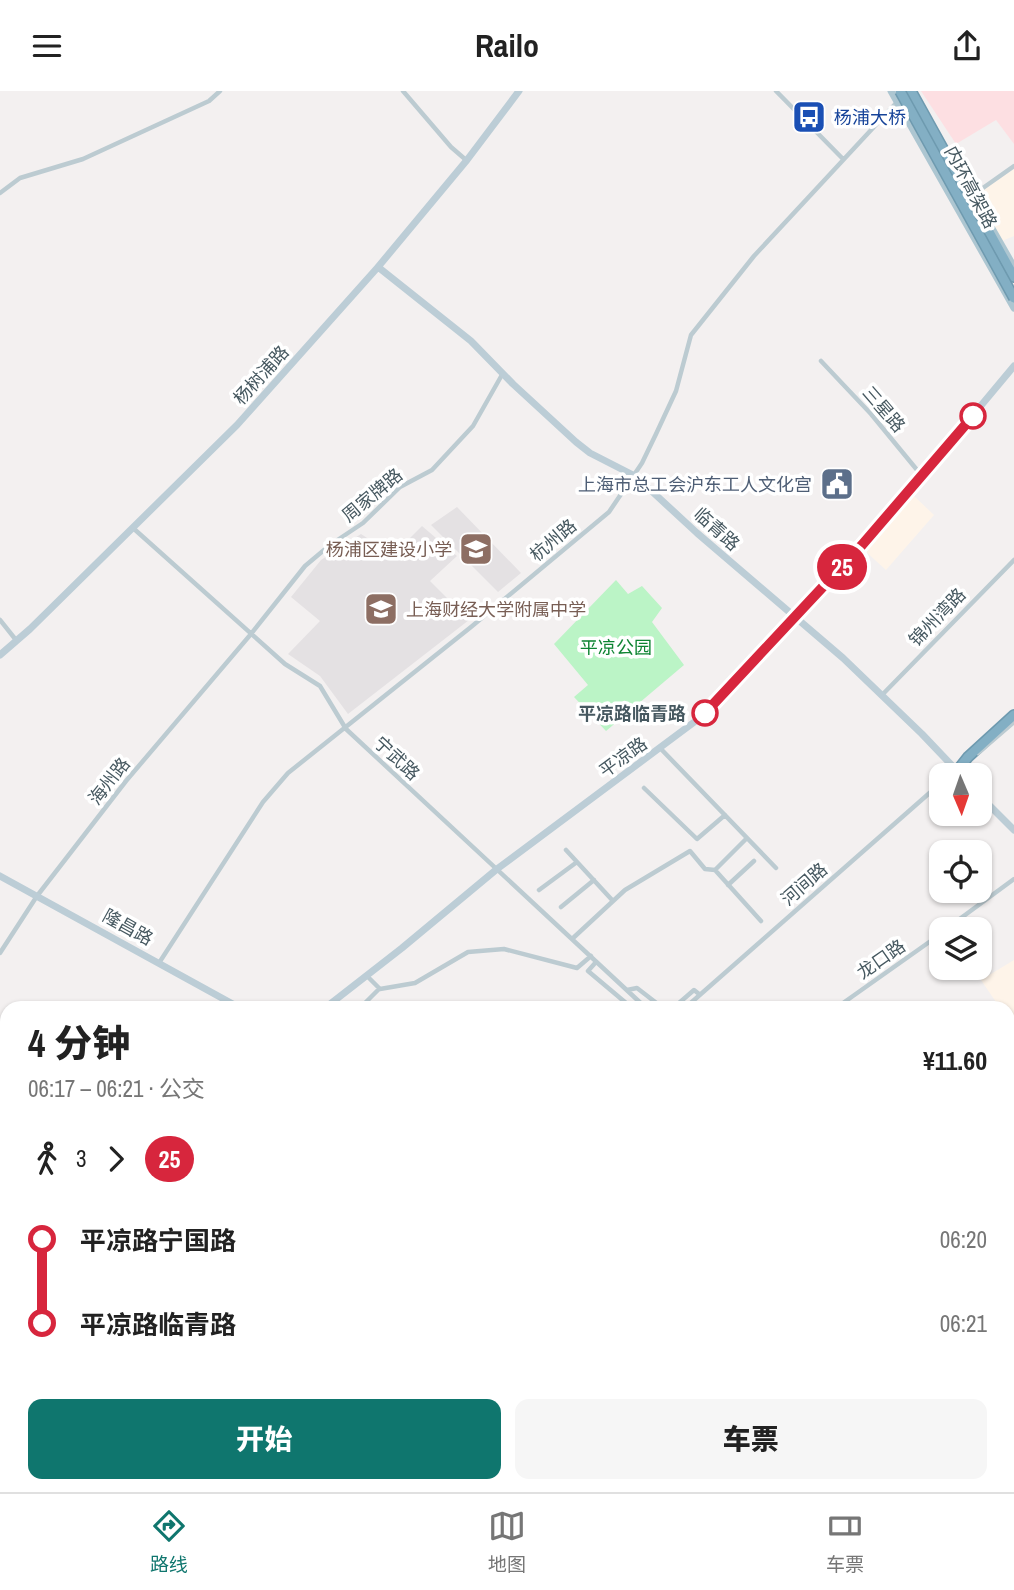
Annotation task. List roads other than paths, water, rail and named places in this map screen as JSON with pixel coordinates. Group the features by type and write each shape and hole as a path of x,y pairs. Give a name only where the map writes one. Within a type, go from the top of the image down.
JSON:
{"highway":[{"name":"内环高架路","path":"902,91 1014,299"},
{"name":"内环高架路","path":"913,91 1014,277"},
{"path":"964,763 1014,715"}],"main road":[{"name":"杨树浦路","path":"0,655 237,425 378,267 467,160 519,91"},
{"path":"891,91 1014,308"},
{"path":"913,91 1014,267"},
{"name":"临青路","path":"378,267 471,341 576,442 601,459 633,475 843,658 946,763"},
{"name":"平凉路","path":"334,1001 497,869 705,714 922,477 1014,366"},
{"path":"992,808 1014,830"},
{"name":"隆昌路","path":"0,876 227,1001"}],"street":[{"path":"0,193 20,178 83,159 209,101 220,91"},
{"path":"403,91 451,147 467,160"},
{"path":"776,91 843,159"},
{"name":"杭州路","path":"159,963 263,802 288,773 609,512 642,463 676,391 691,335 754,256 898,101 902,91"},
{"path":"973,195 1014,166"},
{"name":"三星路","path":"821,361 871,414 922,477"},
{"name":"周家牌路","path":"251,634 305,566 363,523 400,487 432,470 463,439 482,412 503,373"},
{"name":"宁武路","path":"133,528 285,664 320,686 345,729 639,1001"},
{"name":"锦州湾路","path":"882,695 1014,559"},
{"path":"0,620 17,641"},
{"name":"海州路","path":"0,954 37,895 149,752 251,634"},
{"path":"968,763 1014,722"},
{"path":"660,748 776,868"},
{"path":"644,788 697,839 724,815"},
{"name":"河间路","path":"692,1001 929,793"},
{"path":"715,870 747,838"},
{"path":"566,850 613,901"},
{"path":"572,939 625,890 691,851 705,869 715,870 761,921"},
{"path":"728,885 754,861"},
{"path":"539,890 577,862"},
{"path":"962,917 1014,879"},
{"path":"561,907 594,880"},
{"name":"龙口路","path":"846,1001 929,942"},
{"path":"367,1001 380,989 415,983 468,952 504,949 577,968 591,956"},
{"path":"596,962 588,971 624,1001"},
{"path":"366,976 380,989"},
{"path":"627,990 637,988 654,1001"},
{"path":"682,1001 694,990 699,994"}],"place":[{"name":"杨浦大桥","path":"809,117"},
{"name":"上海市总工会沪东工人文化宫","path":"837,484"},
{"name":"杨浦区建设小学","path":"476,549"},
{"name":"上海财经大学附属中学","path":"381,609"},
{"name":"平凉路临青路","path":"705,713"}],"park label":[{"name":"平凉公园","path":"616,647"}]}
